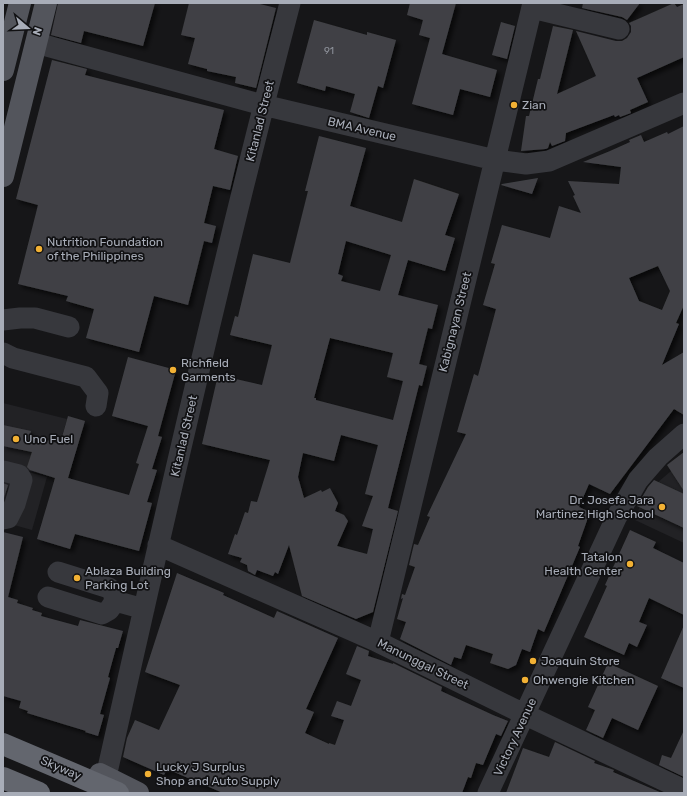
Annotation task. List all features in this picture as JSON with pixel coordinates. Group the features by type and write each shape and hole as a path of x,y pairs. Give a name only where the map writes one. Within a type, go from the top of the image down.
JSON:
{"highway":[{"name":"Skyway","path":"3,744 112,785"},
{"path":"3,778 39,793"}],"main road":[{"path":"3,70 20,3"},
{"path":"3,176 46,3"},
{"path":"3,734 112,785 138,793"},
{"path":"3,787 17,793"}],"street":[{"name":"Kitanlad Street","path":"112,785 144,609 158,545 263,105 290,3"},
{"path":"533,5 619,29"},
{"name":"Kabignayan Street","path":"378,642 533,5"},
{"name":"BMA Avenue","path":"36,43 263,105 495,160 526,164 549,161 684,103"},
{"path":"3,320 35,318 69,327"},
{"path":"3,353 13,358 86,377 98,393 96,406"},
{"name":"Victory Avenue","path":"488,793 526,715 616,518 638,480 658,457 684,434"},
{"path":"3,471 19,475 22,480 12,513 8,518 3,519"},
{"name":"Manunggal Street","path":"158,545 378,642 526,715 684,790"},
{"path":"48,597 102,614 109,610 115,601 113,592 109,588 58,572"},
{"path":"115,601 144,609"}],"shaded area":[{"path":"3,403 67,419 50,477 3,463"},
{"name":"Dr. Josefa Jara Martinez High School","path":"684,460 684,543 635,520 644,494"},
{"path":"3,465 47,477 32,530 3,522"}],"building":[{"path":"58,3 155,3 143,46 84,31 81,43 51,35"},
{"path":"189,3 256,3 276,8 256,88 235,83 236,77 207,71 207,69 188,64 195,38 181,35"},
{"path":"410,3 456,3 442,54 497,70 490,97 460,89 453,115 412,104 430,38 419,35 423,20 407,15"},
{"path":"583,3 640,3 627,20 622,17 582,8"},
{"path":"674,3 677,7 684,4 684,57 637,78 648,102 630,110 631,113 620,117 619,115 615,117 614,115 566,133 565,141 552,146 550,142 548,148 546,149 521,151 526,116 529,116 553,26 573,30 557,94 596,76 576,31 616,41 622,41 627,38 631,32 631,26 629,23"},
{"path":"314,20 367,35 367,32 396,40 383,88 378,86 369,118 350,112 355,94 326,86 325,91 297,83"},
{"path":"501,22 515,26 507,59 492,55"},
{"path":"52,60 87,69 85,75 224,110 214,149 238,156 230,190 213,186 204,223 216,226 212,243 204,241 188,305 154,296 139,352 86,338 94,309 66,301 68,296 18,284 38,205 16,199"},
{"path":"684,126 684,305 676,323 679,324 662,365 684,352 684,415 674,409 610,494 589,484 579,507 590,512 578,546 580,547 544,632 538,629 530,652 522,649 516,665 508,669 490,663 493,654 466,645 461,659 454,657 451,665 400,639 406,622 397,619 403,598 401,599 402,594 405,595 415,567 409,565 414,544 418,545 430,517 427,516 466,434 457,432 474,374 478,376 496,309 483,305 495,264 491,263 502,225 550,238 559,206 581,213 573,196 575,195 568,181 619,184 621,167 583,162 630,142 629,140 641,135 644,142 667,132 668,134","holes":["658,266 670,291 662,310 639,301 629,278"]},
{"path":"319,136 366,148 350,206 402,222 414,179 459,194 445,235 455,238 445,271 408,260 398,295 438,305 432,329 428,328 419,364 427,366 422,386 419,385 388,508 398,511 373,612 356,619 302,596 289,545 278,574 275,572 273,576 257,570 255,575 248,571 247,565 240,562 242,558 228,554 235,534 237,535 245,512 248,513 251,501 257,502 270,460 202,444 218,375 262,385 272,345 230,335 235,316 238,317 253,254 290,263 308,191 305,191","holes":["346,241 391,255 380,291 341,281 343,276 338,274","330,338 393,353 387,377 403,381 393,420 316,400 316,398 314,398","341,435 378,445 365,494 373,496 362,526 373,529 367,554 337,546 348,521 344,515 335,511 338,503 330,488 322,492 321,490 304,498 298,477 303,453 334,461"]},
{"path":"538,178 532,194 501,185 502,184"},
{"path":"128,357 176,370 158,436 162,437 152,469 157,470 147,502 152,503 139,551 75,534 70,549 37,539 55,478 30,470 27,467 32,452 3,446 3,425 31,431 30,435 60,444 68,416 85,421 68,478 129,495 139,464 136,463 148,426 112,416"},
{"path":"684,452 684,491 667,465"},
{"path":"654,480 684,494 684,528 637,506"},
{"path":"3,483 8,485 3,501"},
{"path":"630,530 656,542 653,548 684,563 684,615 649,598 639,622 647,625 637,647 629,643 624,655 584,637 607,586 605,585"},
{"path":"3,532 23,537 8,597 18,600 17,603 33,608 32,610 42,613 41,616 78,626 80,620 123,631 118,648 116,648 108,677 110,678 100,714 104,715 98,736 27,713 28,711 19,708 21,701 3,696"},
{"path":"177,573 224,593 223,595 274,618 277,611 338,638 306,709 314,712 305,733 329,744 335,745 344,720 331,716 337,701 351,706 361,680 346,674 357,646 369,651 368,656 393,663 442,687 441,691 508,721 501,736 496,734 483,765 476,763 471,778 468,777 462,793 223,793 167,769 164,775 123,757 127,738 135,720 159,730 180,685 145,672"},
{"path":"684,625 684,688 661,678"},
{"path":"608,663 658,686 638,730 612,718 603,738 586,730 595,710 588,707"},
{"path":"684,730 684,777 659,765 662,755 671,758"},
{"path":"555,742 595,761 594,763 614,770 613,772 662,793 506,793 523,748 549,757"}],"place":[{"name":"Zian","path":"514,105"},
{"name":"Nutrition Foundation of the Philippines","path":"39,249"},
{"name":"Richfield Garments","path":"173,370"},
{"name":"Uno Fuel","path":"16,439"},
{"name":"Dr. Josefa Jara Martinez High School","path":"662,507"},
{"name":"Tatalon Health Center","path":"630,564"},
{"name":"Ablaza Building Parking Lot","path":"77,578"},
{"name":"Joaquin Store","path":"533,661"},
{"name":"Ohwengie Kitchen","path":"525,680"},
{"name":"Lucky J Surplus Shop and Auto Supply","path":"148,774"}]}
